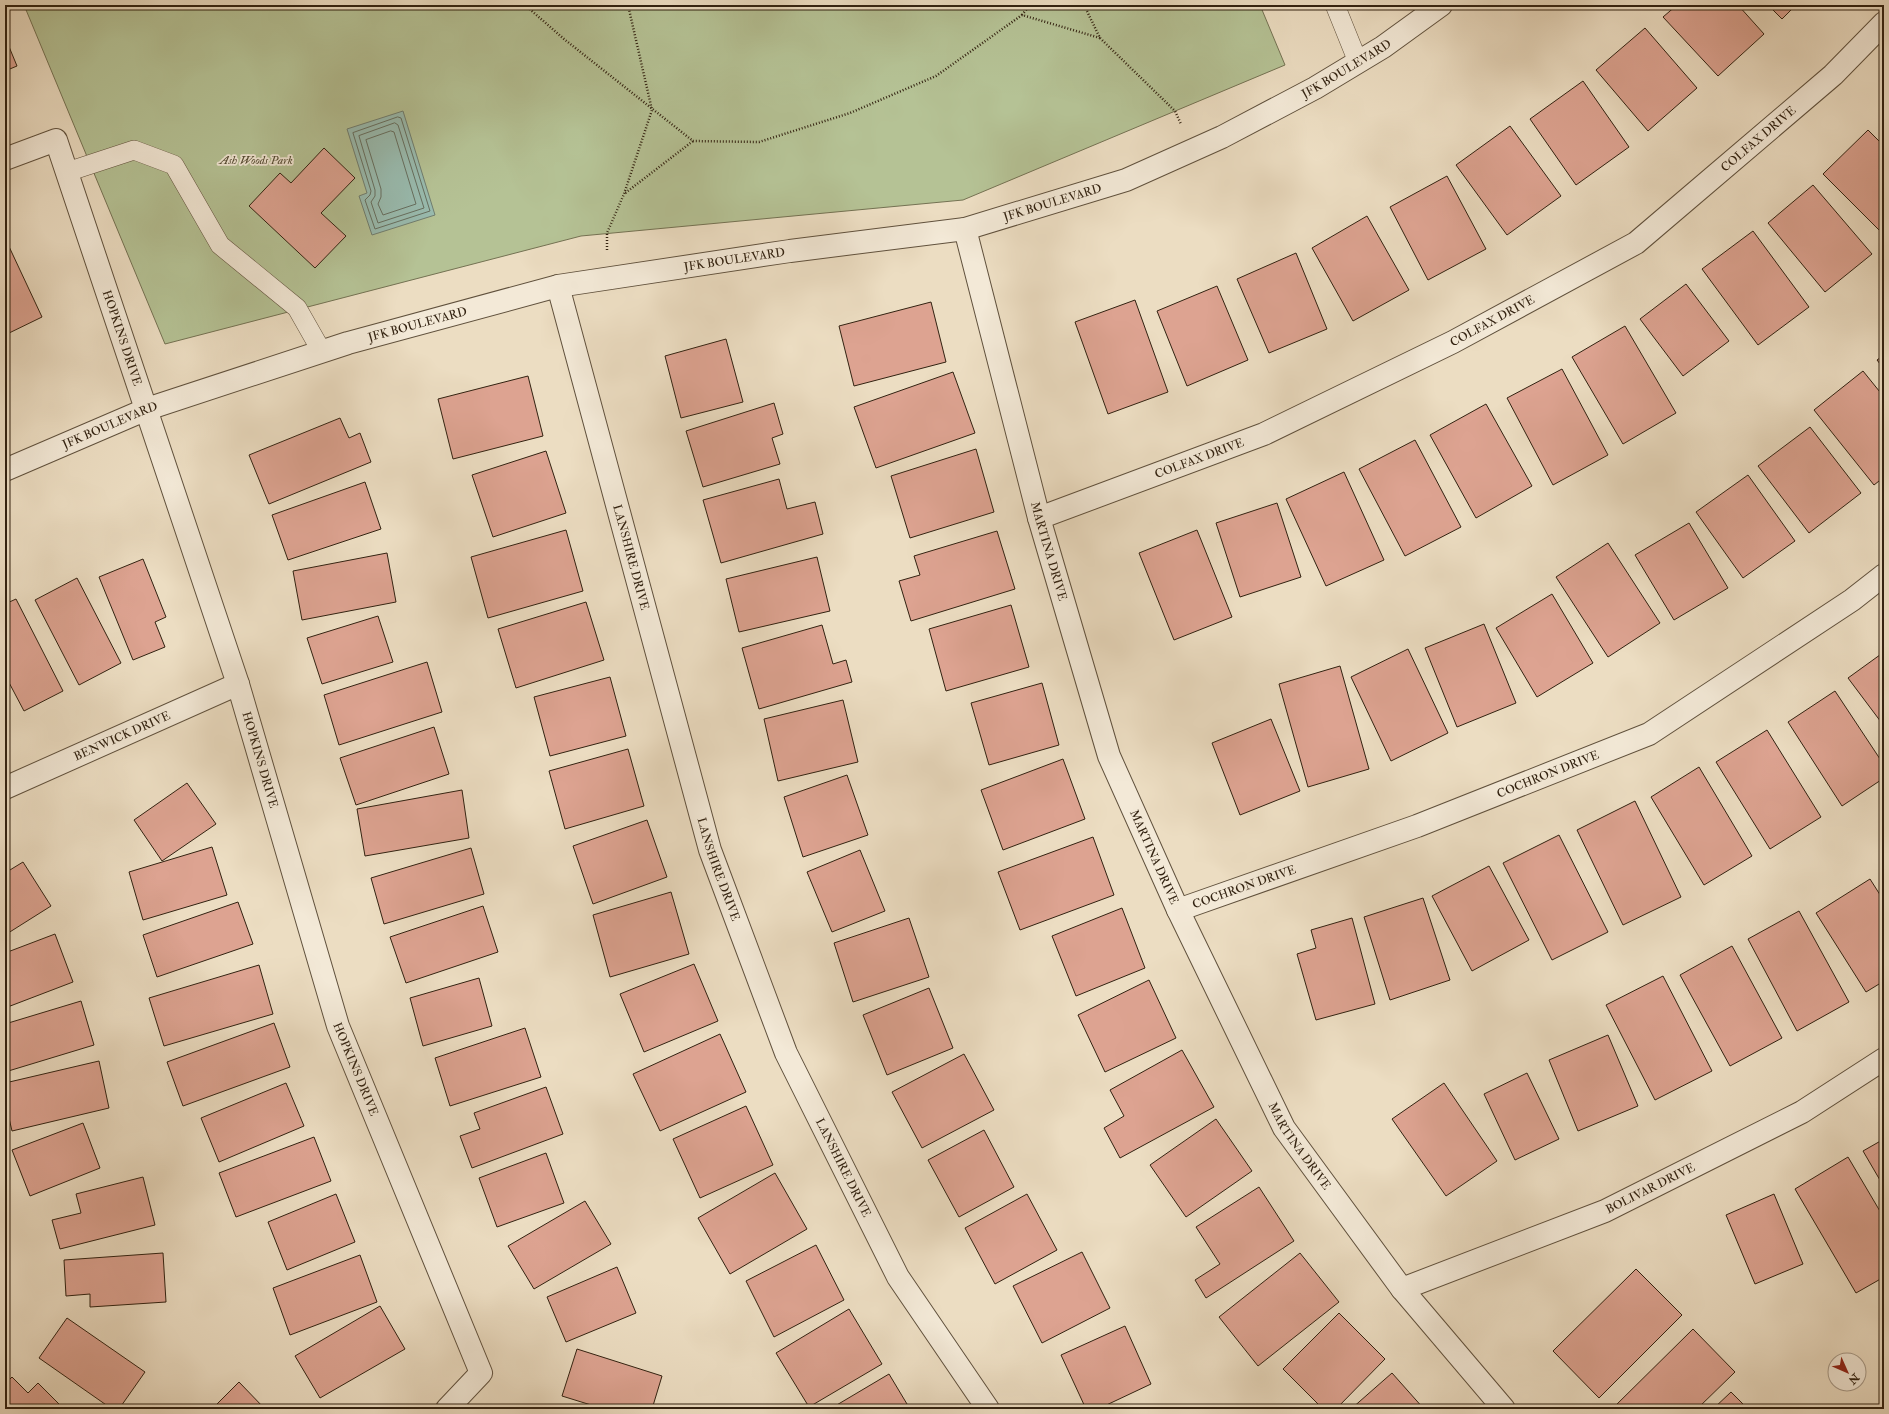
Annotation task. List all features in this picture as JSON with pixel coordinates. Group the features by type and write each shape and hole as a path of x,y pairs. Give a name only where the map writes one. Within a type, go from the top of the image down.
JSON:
{"street":[{"name":"JFK BOULEVARD","path":"5,470 147,409 348,343 558,286 790,250 965,229 1126,180 1222,137 1309,91 1383,47 1441,5"},
{"name":"COLFAX DRIVE","path":"1039,518 1264,434 1453,342 1636,243 1833,74 1884,23"},
{"name":"HOPKINS DRIVE","path":"5,159 56,140 238,684 338,1026 481,1373 447,1409"},
{"name":"MARTINA DRIVE","path":"965,229 1039,518 1109,756 1178,910 1284,1128 1402,1289 1504,1409"},
{"name":"LANSHIRE DRIVE","path":"558,286 710,850 786,1053 898,1277 988,1409"},
{"name":"COCHRON DRIVE","path":"1178,910 1417,826 1649,734 1852,600 1884,575"},
{"name":"BENWICK DRIVE","path":"5,788 238,684"},
{"name":"BOLIVAR DRIVE","path":"1402,1289 1605,1211 1802,1112 1884,1059"}],"lane":[{"path":"1335,5 1358,62"},
{"path":"67,172 134,150 174,164 220,245 297,308 322,352"}],"path":[{"path":"525,5 693,142"},
{"path":"606,279 607,233 624,194 652,110 628,5"},
{"path":"624,194 693,142 759,142 850,113 936,76 1022,15 1030,5"},
{"path":"1084,5 1100,38 1175,111 1193,150"},
{"path":"1022,15 1100,38"}],"green space":[{"name":"Ash Woods Park","path":"24,5 1260,5 1285,65 963,200 581,236 165,344"}],"water":[{"path":"403,111 435,215 372,235 359,196 367,193 347,129"}],"building":[{"path":"1677,5 1738,5 1764,34 1718,76 1663,17"},
{"path":"1768,5 1796,5 1782,19"},
{"path":"1645,28 1697,88 1648,131 1596,70"},
{"path":"5,37 17,66 5,71"},
{"path":"1583,81 1629,147 1576,185 1530,119"},
{"path":"1510,126 1561,196 1507,235 1456,165"},
{"path":"1868,130 1884,146 1884,235 1823,174"},
{"path":"324,148 355,178 321,213 346,236 315,268 249,206 280,173 291,183"},
{"path":"1447,176 1486,249 1428,280 1390,207"},
{"path":"1813,185 1872,254 1825,292 1768,223"},
{"path":"1367,216 1409,290 1353,321 1312,248"},
{"path":"1753,231 1809,307 1758,345 1702,269"},
{"path":"5,238 42,317 5,335"},
{"path":"1296,253 1327,329 1269,353 1237,279"},
{"path":"1686,284 1729,341 1683,376 1640,319"},
{"path":"1217,286 1248,360 1187,386 1157,311"},
{"path":"1135,300 1168,392 1108,414 1075,322"},
{"path":"931,302 946,362 854,386 839,326"},
{"path":"1625,326 1676,413 1623,444 1572,357"},
{"path":"726,339 743,402 681,418 665,356"},
{"path":"1884,355 1884,369 1877,360"},
{"path":"1562,369 1608,455 1553,485 1507,398"},
{"path":"1863,371 1884,397 1884,477 1874,485 1814,410"},
{"path":"953,372 975,433 876,468 854,407"},
{"path":"528,376 543,436 453,459 438,399"},
{"path":"774,403 783,434 772,438 780,464 703,487 686,431"},
{"path":"1486,404 1532,486 1476,518 1430,435"},
{"path":"340,418 349,438 360,433 371,462 269,504 249,455"},
{"path":"1810,427 1861,493 1809,533 1758,466"},
{"path":"1415,440 1461,527 1405,556 1359,469"},
{"path":"976,449 994,512 910,538 891,476"},
{"path":"546,451 566,513 493,537 472,475"},
{"path":"1344,472 1384,560 1326,586 1286,499"},
{"path":"1748,475 1795,541 1743,578 1696,512"},
{"path":"779,479 787,509 815,502 823,534 721,563 703,500"},
{"path":"365,482 381,529 288,560 272,515"},
{"path":"1277,503 1301,577 1240,597 1216,523"},
{"path":"1689,523 1728,588 1674,620 1635,555"},
{"path":"566,530 583,591 488,618 471,557"},
{"path":"1197,530 1232,617 1174,640 1139,553"},
{"path":"997,531 1015,589 911,621 899,581 920,575 914,556"},
{"path":"1608,543 1660,623 1608,657 1556,577"},
{"path":"387,553 396,602 302,620 293,571"},
{"path":"817,557 830,611 739,632 726,579"},
{"path":"143,559 166,617 155,622 165,647 133,660 99,577"},
{"path":"77,578 121,663 79,685 35,600"},
{"path":"1552,594 1593,663 1537,697 1496,628"},
{"path":"16,599 63,691 24,711 5,675 5,604"},
{"path":"586,602 604,660 516,688 498,629"},
{"path":"1011,605 1029,667 946,691 929,629"},
{"path":"378,616 393,662 322,684 307,638"},
{"path":"1484,624 1516,703 1457,727 1425,648"},
{"path":"822,625 833,664 846,660 852,682 759,709 742,648"},
{"path":"1408,649 1448,733 1391,761 1351,677"},
{"path":"1884,652 1884,726 1848,678"},
{"path":"427,662 442,712 339,745 324,695"},
{"path":"1340,666 1369,769 1308,787 1279,684"},
{"path":"610,677 626,736 550,756 534,697"},
{"path":"1042,683 1059,745 989,765 971,703"},
{"path":"1835,691 1884,765 1884,778 1842,806 1788,722"},
{"path":"843,700 858,762 778,781 764,719"},
{"path":"1271,719 1300,791 1240,815 1212,743"},
{"path":"434,727 449,774 356,805 340,758"},
{"path":"1767,730 1821,817 1770,849 1716,762"},
{"path":"628,749 644,806 565,829 549,771"},
{"path":"1063,759 1085,819 1003,850 981,790"},
{"path":"1699,767 1752,856 1704,885 1651,797"},
{"path":"847,775 868,835 803,857 784,797"},
{"path":"187,783 216,824 162,861 134,820"},
{"path":"462,790 469,838 365,856 357,809"},
{"path":"1635,801 1681,897 1623,925 1577,830"},
{"path":"647,820 667,877 593,904 573,846"},
{"path":"1559,835 1608,932 1552,960 1503,863"},
{"path":"1093,837 1114,895 1020,930 998,872"},
{"path":"212,847 227,895 143,920 129,872"},
{"path":"471,848 484,894 384,924 371,878"},
{"path":"860,850 885,911 832,932 807,872"},
{"path":"23,862 51,906 5,935 5,873"},
{"path":"1489,866 1529,940 1472,971 1432,896"},
{"path":"1870,879 1884,901 1884,981 1866,992 1816,913"},
{"path":"671,892 689,954 610,977 593,915"},
{"path":"1423,898 1450,980 1390,1000 1364,917"},
{"path":"238,902 253,944 157,977 143,935"},
{"path":"483,906 498,952 406,983 390,937"},
{"path":"1122,908 1145,968 1076,996 1052,936"},
{"path":"1799,911 1849,1002 1797,1031 1748,939"},
{"path":"909,918 929,977 853,1002 834,943"},
{"path":"1352,918 1375,1004 1316,1020 1297,954 1316,948 1311,930"},
{"path":"55,934 73,982 5,1008 5,953"},
{"path":"1732,946 1782,1038 1730,1066 1680,975"},
{"path":"694,964 718,1021 644,1052 620,994"},
{"path":"259,965 273,1014 164,1046 149,998"},
{"path":"1663,976 1712,1071 1655,1100 1606,1005"},
{"path":"479,978 492,1026 423,1046 410,998"},
{"path":"1149,980 1176,1038 1105,1072 1078,1015"},
{"path":"929,988 953,1048 887,1075 863,1015"},
{"path":"81,1001 94,1045 5,1072 5,1024"},
{"path":"274,1023 290,1067 183,1106 167,1062"},
{"path":"525,1028 541,1077 450,1106 435,1058"},
{"path":"720,1034 746,1092 660,1131 633,1074"},
{"path":"1608,1035 1638,1106 1578,1131 1549,1060"},
{"path":"1182,1050 1214,1107 1120,1158 1104,1128 1124,1116 1110,1090"},
{"path":"964,1054 994,1110 922,1148 892,1092"},
{"path":"99,1061 109,1108 12,1131 5,1101 5,1083"},
{"path":"1527,1073 1559,1139 1515,1160 1484,1094"},
{"path":"286,1083 304,1126 219,1162 201,1118"},
{"path":"1444,1083 1497,1161 1446,1196 1392,1119"},
{"path":"546,1087 563,1134 472,1168 460,1136 480,1129 474,1113"},
{"path":"746,1106 773,1165 700,1198 673,1139"},
{"path":"1216,1119 1252,1171 1186,1217 1150,1165"},
{"path":"83,1123 100,1168 30,1196 12,1150"},
{"path":"984,1130 1014,1187 959,1217 928,1160"},
{"path":"314,1137 331,1181 236,1217 219,1173"},
{"path":"1884,1139 1884,1187 1863,1151"},
{"path":"546,1153 564,1203 497,1227 479,1178"},
{"path":"1848,1157 1884,1218 1884,1277 1856,1293 1795,1189"},
{"path":"775,1173 807,1229 730,1274 698,1218"},
{"path":"143,1177 155,1225 60,1249 52,1220 81,1213 76,1194"},
{"path":"1259,1187 1294,1241 1206,1298 1195,1280 1220,1264 1196,1227"},
{"path":"336,1194 355,1242 287,1270 268,1222"},
{"path":"1027,1194 1057,1250 995,1284 965,1228"},
{"path":"1774,1194 1803,1264 1755,1284 1726,1215"},
{"path":"585,1201 611,1244 534,1289 508,1246"},
{"path":"816,1245 844,1300 774,1337 746,1281"},
{"path":"1082,1252 1110,1308 1042,1343 1013,1286"},
{"path":"163,1253 166,1302 90,1307 90,1294 66,1296 64,1260"},
{"path":"1300,1253 1339,1302 1258,1366 1219,1317"},
{"path":"360,1255 377,1302 290,1335 273,1288"},
{"path":"617,1267 636,1313 566,1342 547,1297"},
{"path":"1636,1269 1682,1315 1599,1398 1553,1351"},
{"path":"380,1306 405,1349 320,1398 295,1356"},
{"path":"849,1309 882,1364 809,1407 776,1353"},
{"path":"1339,1313 1385,1359 1336,1409 1323,1409 1283,1369"},
{"path":"67,1318 145,1372 119,1409 112,1409 39,1358"},
{"path":"1125,1326 1151,1384 1098,1409 1086,1409 1061,1355"},
{"path":"1693,1329 1735,1372 1697,1409 1612,1409"},
{"path":"577,1349 662,1376 652,1409 604,1409 562,1396"},
{"path":"1392,1373 1424,1409 1351,1409"},
{"path":"889,1374 910,1409 830,1409"},
{"path":"12,1377 28,1393 38,1383 64,1409 5,1409 5,1384"},
{"path":"239,1382 265,1409 212,1409"},
{"path":"1731,1392 1748,1409 1713,1409"}]}
